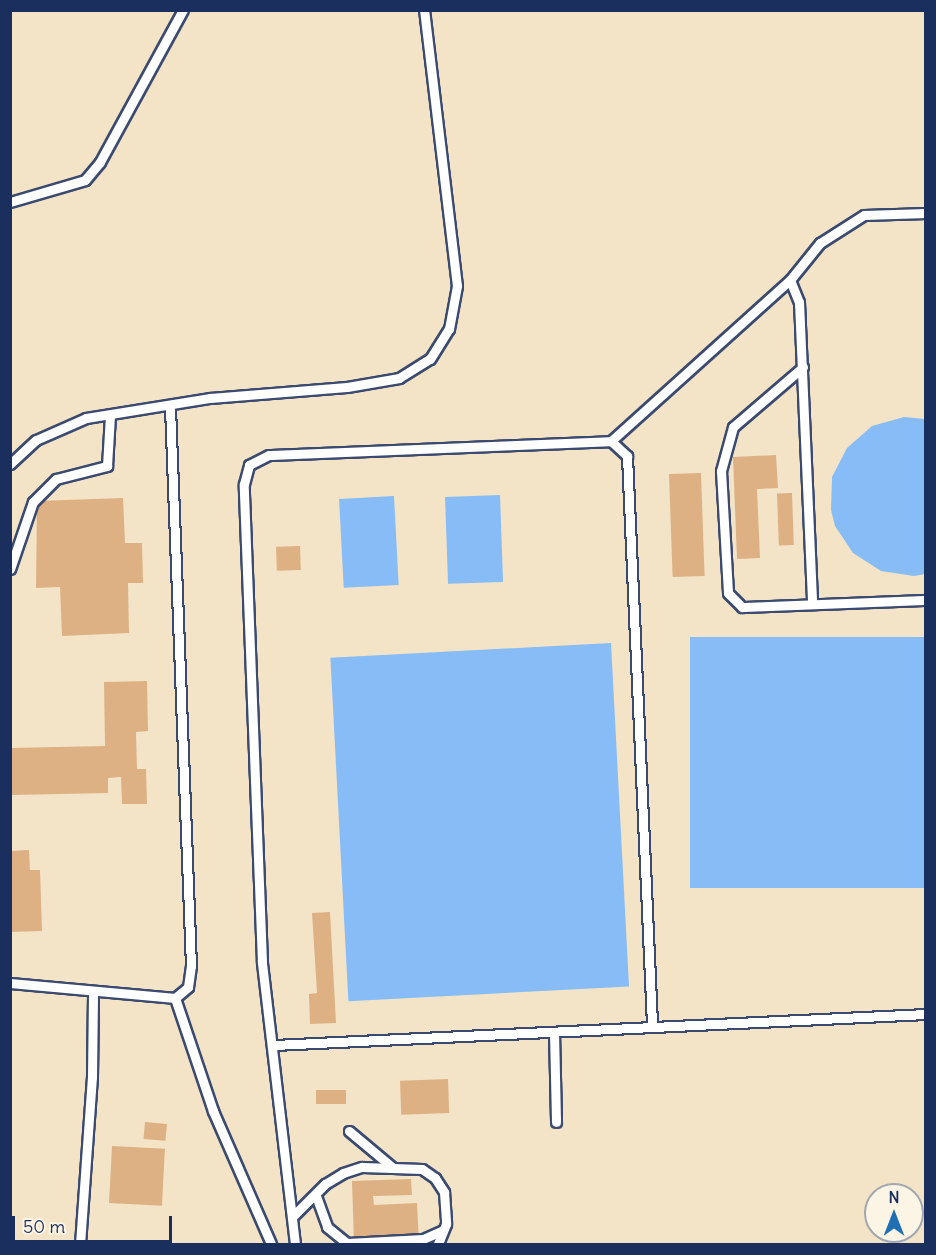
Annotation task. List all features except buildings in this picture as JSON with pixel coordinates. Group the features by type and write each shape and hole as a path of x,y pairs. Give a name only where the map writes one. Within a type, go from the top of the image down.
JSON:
{"lane":[{"path":"10,202 85,180 100,162 183,10"},
{"path":"10,464 36,440 86,418 170,407 210,398 347,387 399,378 430,359 449,329 456,286 424,10"},
{"path":"295,1245 262,950 244,484 249,465 269,455 611,441 790,280 820,243 864,215 926,213"},
{"path":"790,280 799,302 812,604"},
{"path":"803,367 733,427 721,471 728,592 742,607 926,600"},
{"path":"10,983 175,998 188,987 191,966 170,407"},
{"path":"10,569 33,502 56,479 107,466 110,415"},
{"path":"611,441 627,456 652,1025"},
{"path":"80,1245 93,1077 93,992"},
{"path":"175,998 213,1111 271,1245"},
{"path":"274,1045 554,1032 652,1025 926,1014"},
{"path":"554,1032 556,1122"},
{"path":"349,1131 392,1167"},
{"path":"292,1217 316,1196 325,1184 343,1173 362,1167 422,1169 435,1178 445,1201 443,1230 438,1245"},
{"path":"316,1196 327,1227 347,1244 423,1239 443,1230"}],"water":[{"path":"904,417 925,419 925,574 914,576 881,571 853,553 835,526 831,510 832,477 847,448 872,426"},
{"path":"500,495 503,582 448,584 445,497"},
{"path":"394,496 399,585 344,588 339,499"},
{"path":"690,637 925,637 925,888 690,888"},
{"path":"611,643 629,987 348,1001 330,658"}]}
